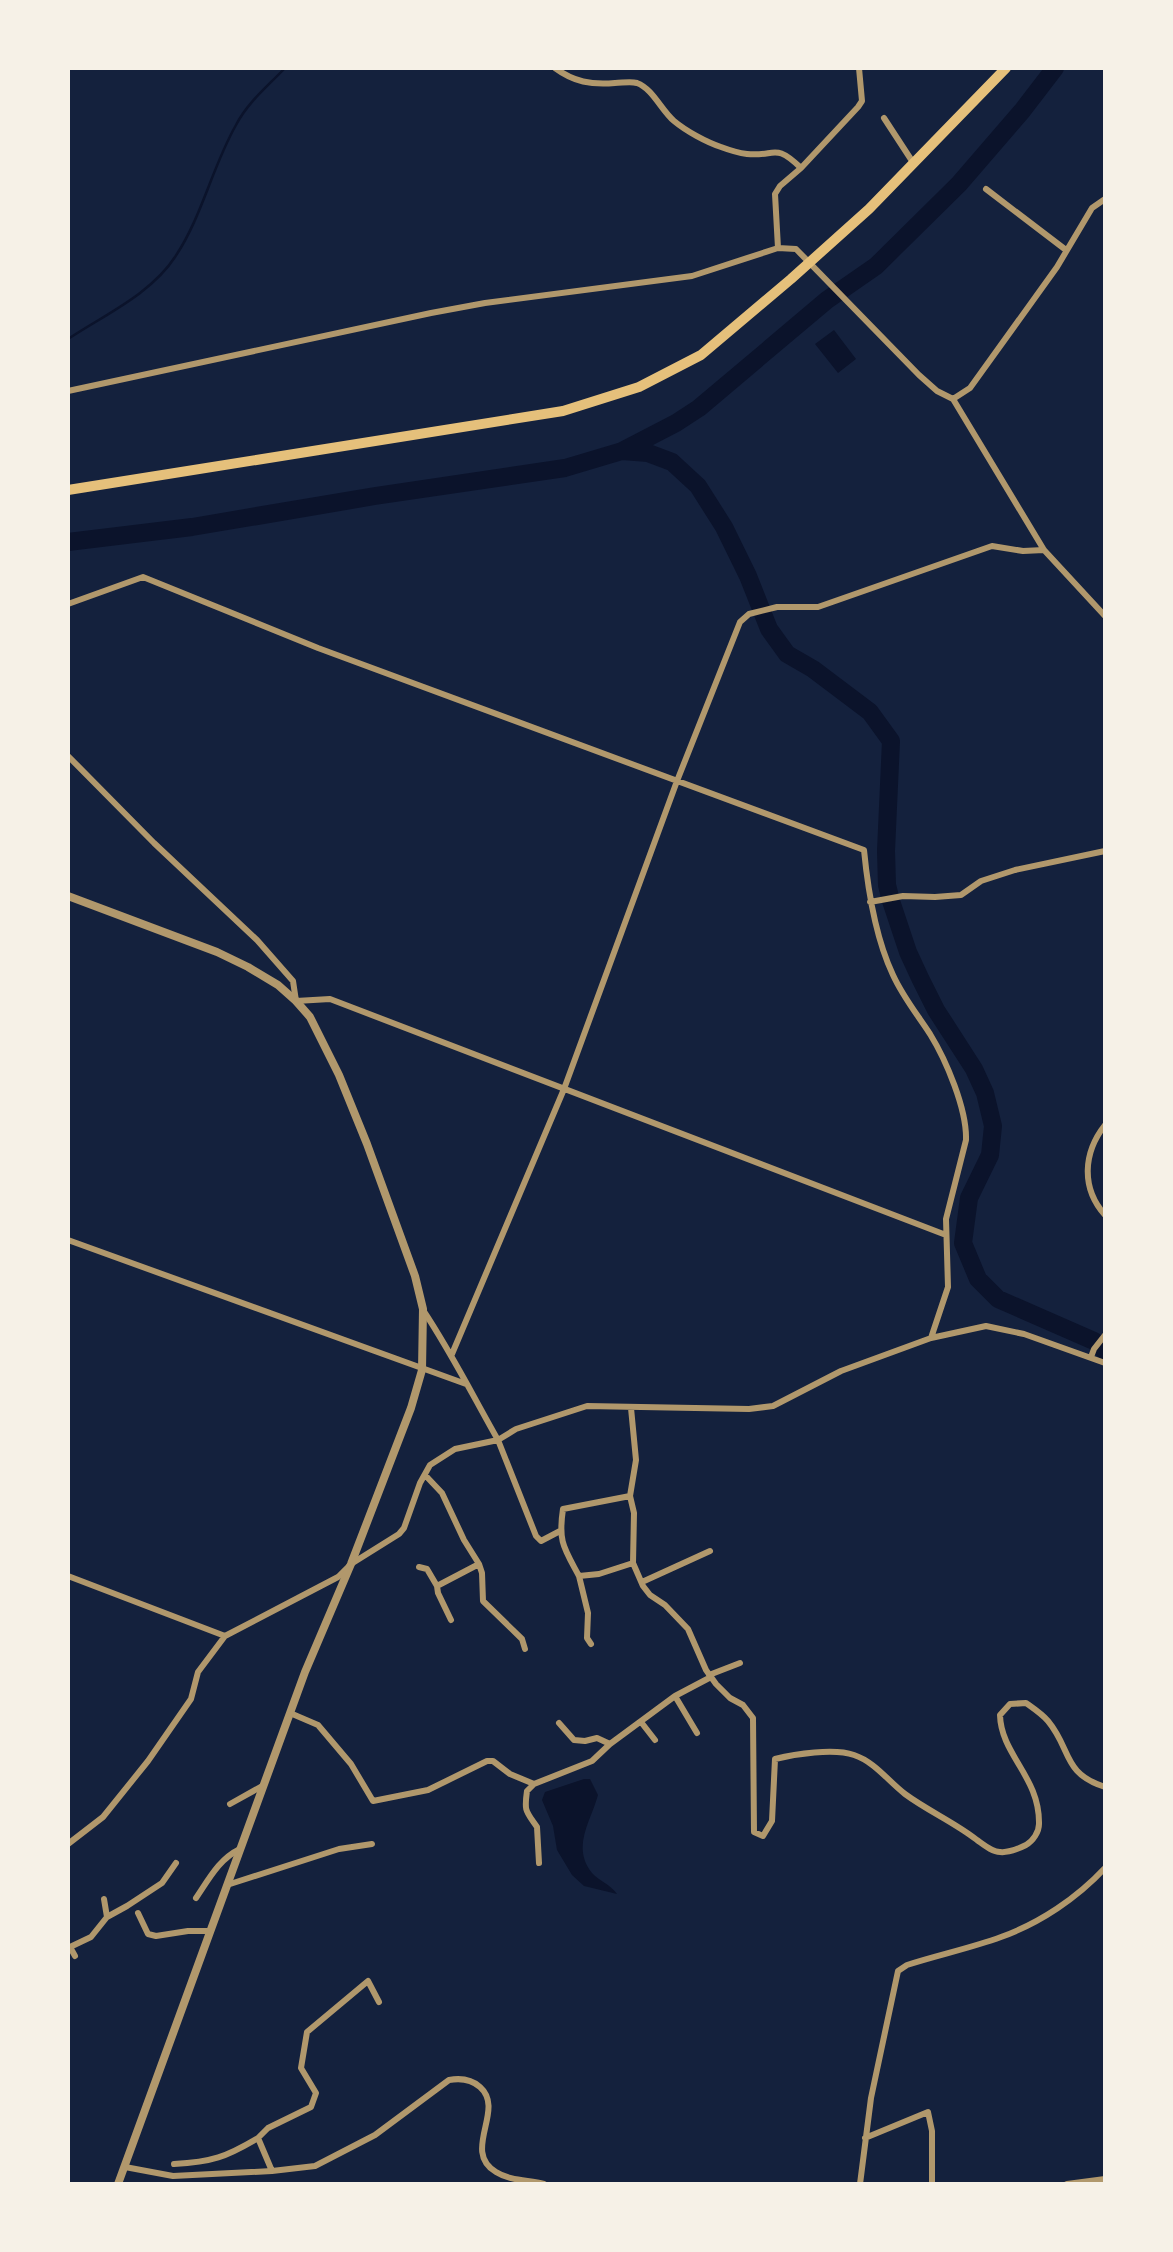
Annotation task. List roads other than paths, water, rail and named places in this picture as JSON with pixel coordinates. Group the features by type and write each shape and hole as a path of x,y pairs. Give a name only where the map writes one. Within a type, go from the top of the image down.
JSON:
{"main road":[{"path":"68,490 563,411 639,387 701,355 811,267 1006,68"}],"street":[{"path":"555,68 580,83 633,82 646,88 677,123 720,147 749,154 776,151 801,167"},
{"path":"778,248 775,194 851,116 862,101 859,68"},
{"path":"884,118 914,164"},
{"path":"986,189 1066,250"},
{"path":"953,399 970,388 1092,208 1105,199"},
{"path":"68,391 431,313 485,303 692,276 778,248 796,250 937,391 953,399 1044,550 1105,616"},
{"path":"452,1354 564,1089 677,780 740,622 748,614 777,607 818,607 992,547 1044,550"},
{"path":"68,604 143,577 318,648 864,850 891,972 941,1057 956,1093 966,1129 966,1140 946,1219 948,1287 931,1338"},
{"path":"68,756 154,843 257,940 293,981 296,1001"},
{"path":"874,901 903,896 961,895 981,881 1014,870 1105,851"},
{"path":"68,896 217,952 278,985 310,1017 339,1075 415,1276 422,1309 422,1370 411,1408 351,1564 305,1672 118,2184"},
{"path":"296,1001 330,999 946,1235"},
{"path":"1105,1125 1089,1150 1088,1165 1091,1195 1105,1215"},
{"path":"68,1240 466,1384"},
{"path":"422,1309 452,1354 498,1440 536,1536 541,1541 560,1531"},
{"path":"68,1844 103,1817 148,1762 191,1699 198,1672 225,1636 338,1577 351,1564 399,1534 404,1528 430,1465 455,1449 498,1440 516,1429 587,1406 749,1409 773,1406 841,1371 931,1338 986,1326 1024,1334 1105,1363"},
{"path":"1091,1357 1105,1335"},
{"path":"631,1408 636,1460 630,1496 634,1513 633,1563 650,1595 665,1605 688,1629 710,1676 730,1698 743,1704 753,1718 754,1832 763,1836 772,1821 775,1759 804,1752 853,1754 872,1765 905,1794 957,1825 986,1847 1000,1853 1017,1850 1030,1842 1039,1828 1039,1809 1035,1791 1000,1728 1000,1715 1010,1703 1026,1703 1041,1714 1049,1722 1075,1771 1084,1779 1105,1787"},
{"path":"425,1475 442,1493 464,1540 479,1564 483,1601 523,1639 525,1649"},
{"path":"591,1644 587,1638 588,1613 579,1576 562,1544 560,1531 563,1509 630,1496"},
{"path":"642,1582 710,1551"},
{"path":"579,1576 599,1574 633,1563"},
{"path":"437,1586 479,1564"},
{"path":"419,1567 427,1569 452,1620"},
{"path":"68,1576 225,1636"},
{"path":"539,1863 537,1827 528,1818 526,1810 527,1791 534,1784 592,1761 610,1744 675,1696 740,1663"},
{"path":"675,1696 697,1733"},
{"path":"290,1713 318,1726 351,1764 373,1801 428,1790 487,1761 493,1761 510,1774 534,1784"},
{"path":"640,1722 655,1740"},
{"path":"559,1723 574,1740 597,1738 610,1744"},
{"path":"230,1804 264,1785"},
{"path":"227,1885 339,1849 372,1844"},
{"path":"197,1898 220,1862 240,1849"},
{"path":"75,1956 69,1947 91,1937 107,1917 162,1883 176,1863"},
{"path":"860,2184 871,2098 898,1971 907,1965 1002,1937 1042,1918 1087,1887 1105,1868"},
{"path":"104,1899 107,1917"},
{"path":"138,1913 148,1934 156,1936 210,1931"},
{"path":"174,2164 205,2162 230,2155 258,2138 268,2128 311,2107 316,2092 301,2068 307,2032 368,1981 379,2003"},
{"path":"125,2167 173,2176 315,2166 375,2135 449,2080 459,2078 477,2084 485,2092 489,2103 481,2146 484,2159 494,2172 510,2178 544,2184"},
{"path":"865,2138 929,2112 932,2131 932,2184"},
{"path":"258,2138 272,2171"},
{"path":"1068,2184 1105,2179"}],"water":[{"path":"834,330 856,359 838,373 815,344"},
{"path":"590,1779 598,1795 584,1834 583,1854 592,1873 617,1894 584,1886 572,1875 557,1850 553,1826 542,1800 545,1792"}],"waterway":[{"path":"68,339 140,293 165,270 193,225 220,158 241,117 285,68"},
{"path":"68,542 192,527 565,468 622,451 699,408 827,300 876,266 959,184 1055,68"},
{"path":"622,451 648,453 672,462 698,486 724,527 748,576 769,629 787,654 813,669 870,712 891,741 886,851 887,885 891,901 920,978 936,1010 974,1069 985,1093 993,1126 990,1155 969,1198 963,1243 978,1279 998,1299 1094,1341 1105,1351"}]}
